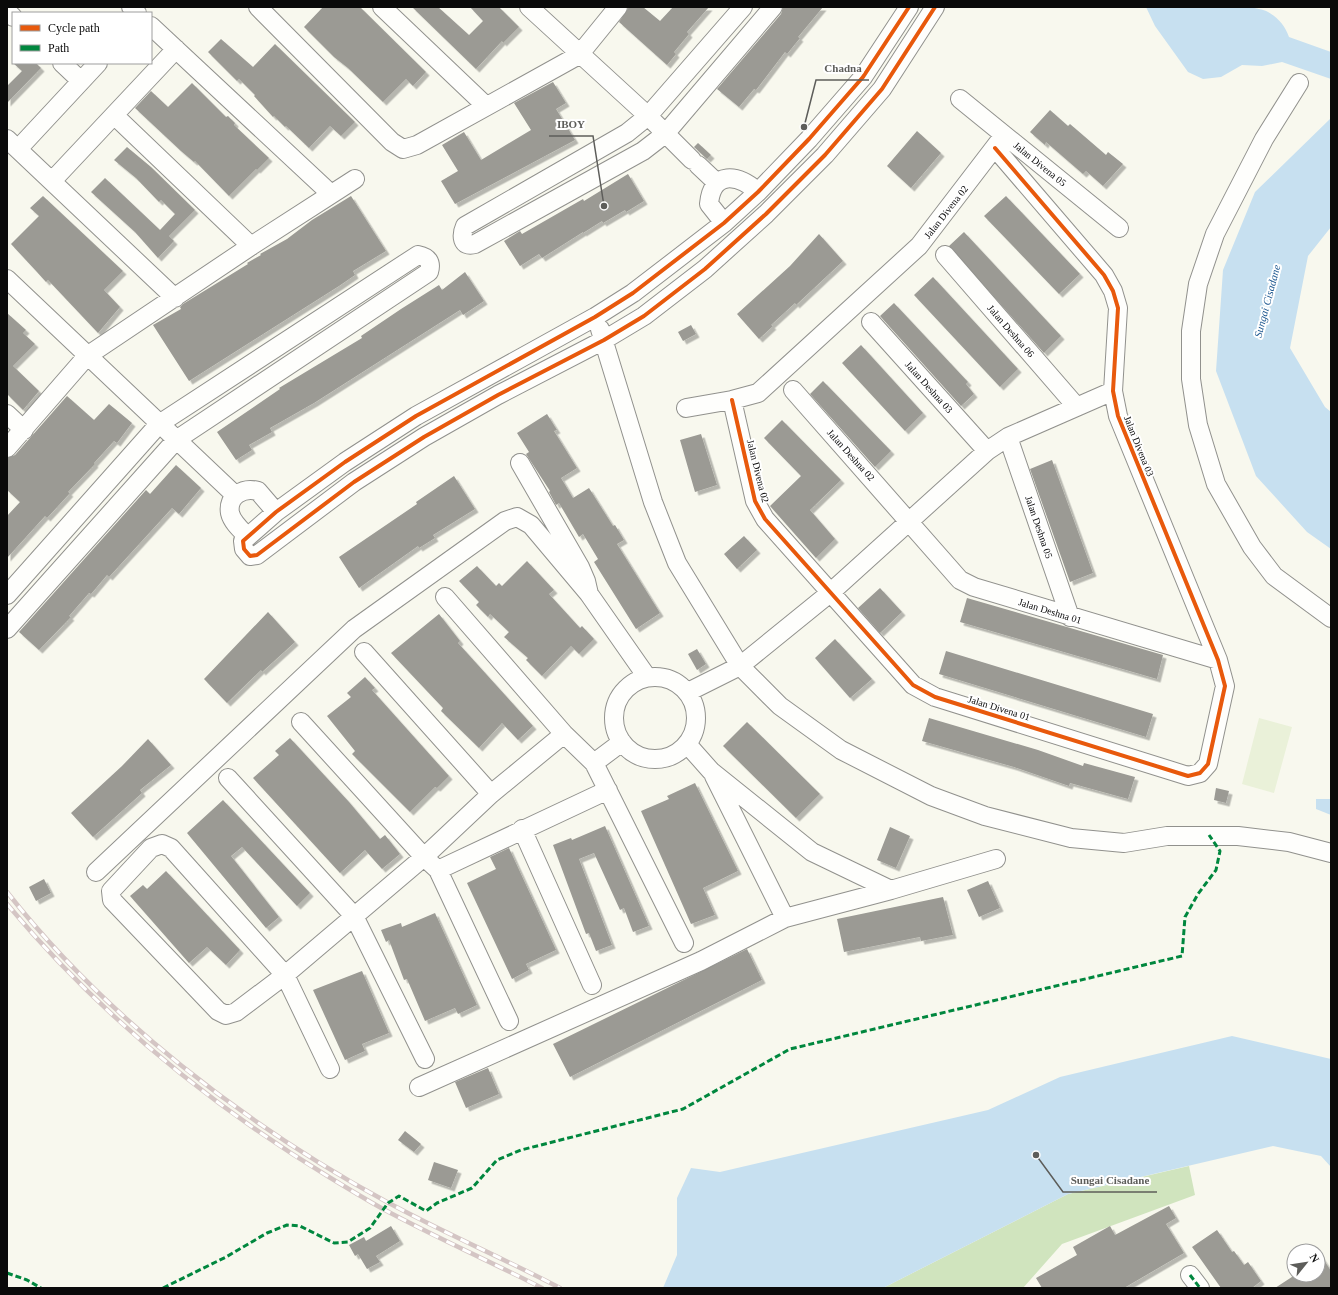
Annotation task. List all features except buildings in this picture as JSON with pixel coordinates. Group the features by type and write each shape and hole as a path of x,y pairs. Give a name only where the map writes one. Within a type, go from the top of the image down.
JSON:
{"street":[{"path":"382,7 486,106"},
{"path":"529,7 579,55 648,116 716,182"},
{"path":"266,10 392,142 403,149 417,145 579,55 618,7"},
{"path":"743,7 648,116 627,133 465,226 462,235 464,242 468,244 475,244 643,151 665,134 773,7"},
{"path":"909,7 864,77 809,139 758,192 724,223 656,276 595,317 416,416 345,462 276,512 247,536 243,541 244,549 250,556 257,555 354,482 424,437 498,395 604,340 644,316 705,269 766,214 825,155 882,89 932,8"},
{"path":"152,27 331,194"},
{"path":"52,181 176,49"},
{"path":"63,64 81,81"},
{"path":"97,64 81,81 12,144 175,298"},
{"path":"1299,83 1264,139 1215,234 1198,284 1191,332 1191,379 1198,425 1216,484 1252,547 1274,576 1331,618"},
{"name":"Jalan Divena 05","path":"960,99 1000,142 1119,228"},
{"path":"114,115 251,246"},
{"name":"Jalan Divena 03","path":"1000,142 1104,275 1113,291 1118,308 1113,391 1118,416 1218,660 1225,686 1208,764 1200,773"},
{"name":"Jalan Divena 02","path":"686,408 732,400 758,393 919,246 1000,142"},
{"path":"724,223 709,204 710,192 716,182 726,178 736,178 747,183 758,192"},
{"path":"7,448 87,356 354,179"},
{"path":"7,595 159,424 418,254 429,260 431,266 429,272 176,440 7,629"},
{"name":"Jalan Deshna 06","path":"945,255 1076,406"},
{"path":"7,279 235,495"},
{"path":"595,317 604,340 653,502 677,563 740,666 780,706 841,750 932,796 985,816 1071,838 1124,843 1168,836 1238,836 1289,842 1331,853"},
{"name":"Jalan Deshna 03","path":"870,322 987,451"},
{"name":"Jalan Deshna 02","path":"793,390 908,520"},
{"path":"688,692 740,666 830,593 908,520 987,451 1008,437 1113,391"},
{"name":"Jalan Divena 02","path":"732,400 755,501 764,519 830,593"},
{"path":"7,414 24,430"},
{"name":"Jalan Deshna 05","path":"1008,437 1070,617"},
{"path":"520,463 580,567 586,581 589,594"},
{"path":"247,536 236,525 230,514 231,503 235,495 244,490 258,491 276,512"},
{"path":"96,872 354,629 505,521 517,517 531,525 589,594 647,677"},
{"name":"Jalan Deshna 01","path":"908,520 960,580 974,587 1070,617 1218,660"},
{"name":"Jalan Divena 01","path":"830,593 913,685 935,697 1188,776 1200,773"},
{"path":"445,597 564,734 594,763 684,942"},
{"path":"364,652 490,794"},
{"path":"647,677 662,677 676,682 688,692 694,704 696,718 694,732 687,744 676,754 662,758 647,758 633,752 622,742 615,727 614,710 620,695 631,683 647,677"},
{"path":"301,722 438,870 509,1021"},
{"path":"330,1068 285,975 171,848 162,844 151,848 111,891 112,900 172,964 222,1013 226,1015 236,1012 285,975 424,856 490,794 564,734"},
{"path":"594,763 622,742"},
{"path":"687,744 711,771 812,852 891,890"},
{"path":"711,771 785,918"},
{"path":"228,778 354,916 425,1059"},
{"path":"438,870 608,790"},
{"path":"522,830 592,985"},
{"path":"419,1087 701,961 785,918 891,890 996,859"}],"green space":[{"path":"1259,718 1292,727 1274,793 1242,784"},
{"path":"1189,1166 1195,1195 1062,1244 1023,1288 883,1288 1068,1194"}],"water":[{"path":"1228,6 1259,9 1268,12 1281,23 1286,29 1289,37 1331,52 1331,79 1282,62 1262,66 1242,65 1221,77 1203,79 1188,72 1155,26 1146,7"},
{"path":"1331,118 1331,227 1308,256 1290,348 1325,407 1331,412 1331,549 1307,532 1256,476 1216,371 1223,270 1255,192"},
{"path":"1316,799 1331,799 1331,815 1316,809"},
{"path":"1232,1036 1331,1059 1331,1167 1321,1156 1273,1146 1068,1194 883,1288 663,1288 677,1255 677,1198 691,1168 720,1172 988,1110 1060,1077"}],"railway":[{"path":"7,892 46,938 88,983 182,1066 231,1104 282,1139 387,1202 560,1288"},
{"path":"7,904 42,944 117,1019 156,1054 197,1087 240,1118 284,1148 383,1209 542,1288"}],"marked path":[{"path":"163,1288 226,1257 267,1233 287,1225 300,1226 334,1243 348,1242 370,1228 388,1203 399,1196 426,1211 437,1203 472,1188 497,1160 521,1150 683,1109 790,1049 1182,956 1185,917 1198,894 1216,870 1220,851 1209,835"},
{"path":"7,1273 27,1280 41,1288"},
{"path":"1190,1275 1200,1288"}],"cycle path":[{"path":"909,7 863,77 809,139 758,192 724,223 633,293 595,317 416,416 345,462 276,512 243,541 244,549 250,556 257,555 354,482 424,437 498,395 604,340 644,316 705,269 766,214 825,155 882,89 935,7"},
{"path":"732,400 755,501 765,519 913,685 935,697 1188,776 1200,773 1208,764 1225,686 1218,660 1118,416 1113,391 1118,308 1113,291 1104,275 995,148"}],"place":[{"name":"Chadna","path":"804,127"},
{"name":"IBOY","path":"604,206"},
{"name":"Sungai Cisadane","path":"1036,1155"}]}
